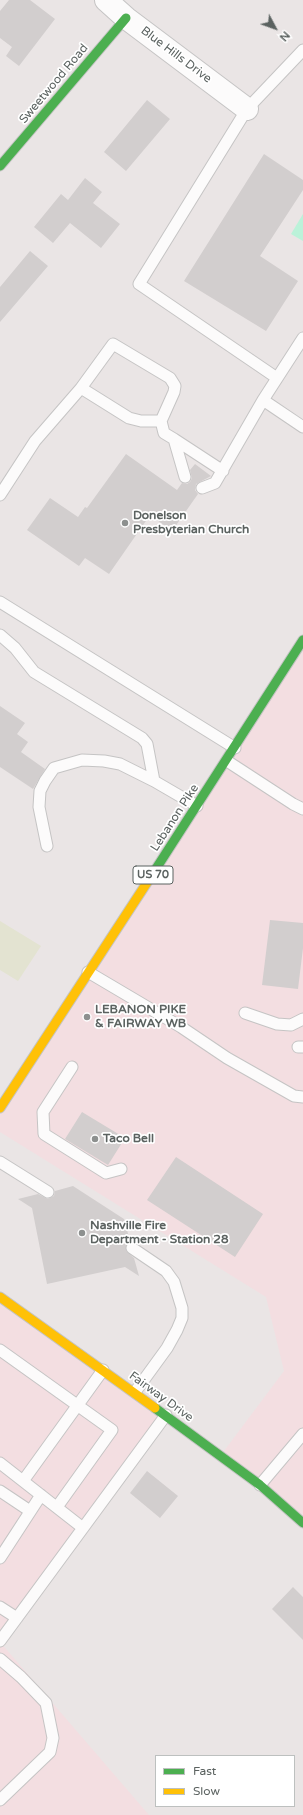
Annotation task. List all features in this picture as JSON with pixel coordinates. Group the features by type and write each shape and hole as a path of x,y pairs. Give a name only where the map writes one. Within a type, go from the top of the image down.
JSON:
{"street":[{"name":"Blue Hills Drive","path":"106,0 126,18 247,109"},
{"name":"Sweetwood Road","path":"0,166 126,18"},
{"name":"Lebanon Pike","path":"0,1108 227,761 303,640"},
{"name":"Fairway Drive","path":"0,1297 135,1392 260,1485 303,1523"}],"lane":[{"path":"277,378 139,284 247,109 303,50"},
{"path":"202,488 215,483 263,400 303,338"},
{"path":"0,495 35,441 81,388 113,344 170,378 175,386 174,392 161,422 164,433 174,438 223,471"},
{"path":"81,388 129,418 141,421 161,422"},
{"path":"263,400 303,427"},
{"path":"174,438 185,477"},
{"path":"0,602 235,748"},
{"path":"0,635 15,648 34,672 142,738 147,744 154,781"},
{"path":"46,846 39,807 40,791 45,780 54,768 82,760 104,761 120,764 154,781 197,806"},
{"path":"227,761 303,809"},
{"path":"88,972 181,1027 227,1058 294,1096 303,1097"},
{"path":"245,1013 277,1024 291,1025 303,1019"},
{"path":"72,1067 43,1112 44,1134 106,1173 121,1169"},
{"path":"0,1162 48,1192"},
{"path":"132,1248 166,1271 174,1282 182,1308 182,1318 167,1348 135,1392"},
{"path":"0,1350 112,1430 57,1507"},
{"path":"23,1481 103,1370"},
{"path":"0,1641 166,1415"},
{"path":"260,1485 303,1434"},
{"path":"0,1463 83,1528"},
{"path":"0,1491 30,1511"},
{"path":"0,1558 41,1495"},
{"path":"0,1606 17,1618"},
{"path":"0,1659 21,1677 46,1703 53,1738 50,1752 0,1800"}],"shaded area":[{"path":"303,214 303,241 291,234"},
{"path":"303,640 303,1523 221,1455 284,1371 266,1297 0,1132 0,1108"},
{"path":"0,921 41,946 18,981 0,970"},
{"path":"0,1297 166,1415 0,1641"},
{"path":"0,1642 149,1815 0,1815"}],"building":[{"path":"9,0 30,0 55,19 19,66 6,56 12,47 0,38 0,11"},
{"path":"147,100 170,119 126,171 104,152"},
{"path":"264,154 303,180 303,190 260,256 298,281 266,331 184,281"},
{"path":"85,178 102,192 93,203 120,224 101,248 70,223 53,243 34,227 61,194 68,200"},
{"path":"30,251 48,266 0,322 0,287"},
{"path":"126,454 177,490 182,483 187,484 190,482 192,478 190,470 195,464 211,476 196,484 195,490 198,494 172,531 150,515 109,574 85,558 79,566 27,530 50,498 78,517 85,507 87,508"},
{"path":"0,706 25,723 17,734 28,742 21,752 45,769 33,789 0,767"},
{"path":"270,920 303,923 303,948 298,989 262,985"},
{"name":"Taco Bell","path":"82,1112 125,1138 108,1165 65,1139"},
{"path":"176,1157 263,1214 235,1257 147,1200"},
{"name":"Nashville Fire Department - Station 28","path":"73,1186 124,1219 130,1241 126,1244 126,1251 134,1258 139,1276 125,1267 47,1284 32,1208 18,1199 38,1194 48,1199 54,1196 55,1191"},
{"path":"147,1471 178,1496 160,1518 130,1493"},
{"path":"293,1587 303,1597 303,1640 272,1609"}],"traffic: fast":[{"path":"0,166 126,18"},
{"path":"150,878 303,640"},
{"path":"155,1408 260,1485 303,1523"}],"traffic: slow":[{"path":"0,1108 150,878"},
{"path":"0,1297 155,1408"}],"place":[{"name":"Donelson Presbyterian Church","path":"125,523"},
{"name":"LEBANON PIKE & FAIRWAY WB","path":"87,1017"},
{"name":"Taco Bell","path":"95,1139"},
{"name":"Nashville Fire Department - Station 28","path":"82,1233"}]}
